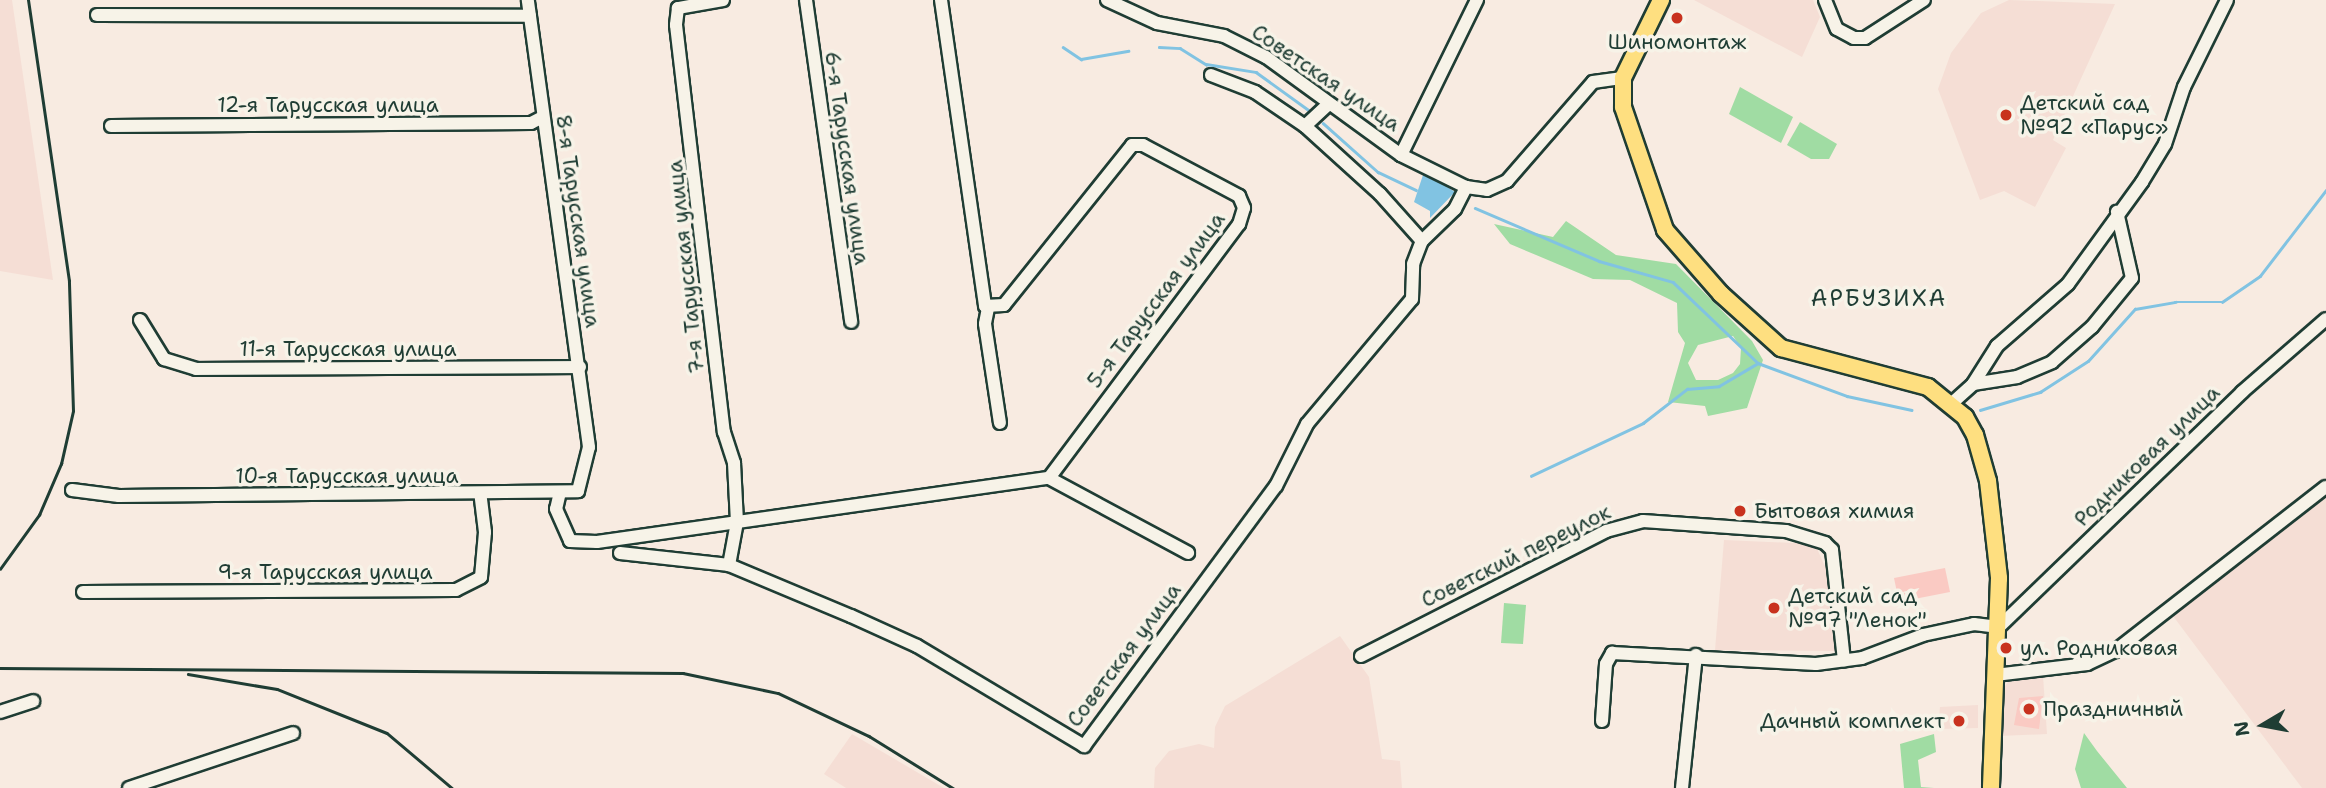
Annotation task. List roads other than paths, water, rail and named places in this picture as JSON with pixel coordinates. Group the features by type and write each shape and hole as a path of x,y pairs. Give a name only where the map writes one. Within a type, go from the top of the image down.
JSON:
{"main road":[{"path":"1661,0 1623,78 1630,134 1660,218 1721,294 1781,348 1903,379 1951,404 1965,417 1983,456 1999,578 1991,788"}],"street":[{"name":"8-я Тарусская улица","path":"528,0 589,447 578,491 560,492"},
{"name":"7-я Тарусская улица","path":"723,0 678,8 703,271 724,432 734,463 737,522 729,565"},
{"name":"6-я Тарусская улица","path":"806,0 851,322"},
{"path":"941,0 981,299 988,307 985,324 1000,423"},
{"name":"Советская улица","path":"621,553 729,565 918,646 1084,746 1276,486 1307,424 1412,299 1413,264 1422,242 1455,209 1466,187 1401,155 1266,57 1224,36 1157,23 1107,0"},
{"name":"Советская улица","path":"1401,155 1477,0"},
{"path":"1825,0 1837,29 1854,38 1865,38 1924,0"},
{"path":"1951,404 1973,384 1997,346 2068,284 2165,144 2184,87 2227,0"},
{"path":"97,15 530,16"},
{"path":"1211,75 1255,92 1305,126 1380,194 1422,242"},
{"path":"1466,187 1487,190 1507,181 1593,82 1623,78"},
{"path":"1305,126 1329,104"},
{"name":"12-я Тарусская улица","path":"111,126 531,123 543,117"},
{"name":"5-я Тарусская улица","path":"988,307 1004,305 1132,145 1143,145 1239,196 1244,208 1239,224 1049,478"},
{"path":"1973,384 2017,377 2052,362 2092,327 2132,278 2116,212"},
{"name":"Родниковая улица","path":"1999,627 2242,392 2326,319"},
{"name":"11-я Тарусская улица","path":"140,320 164,359 197,369 580,367"},
{"path":"560,492 556,509 570,541 597,542 1049,478 1188,553"},
{"path":"1996,675 2087,664 2115,651 2326,487"},
{"name":"10-я Тарусская улица","path":"72,490 119,496 560,492"},
{"name":"9-я Тарусская улица","path":"83,592 456,590 481,577 485,532 480,494"},
{"name":"Советский переулок","path":"1361,656 1606,531 1643,521 1786,531 1825,543 1832,550 1844,660"},
{"path":"1602,721 1606,664 1612,653 1844,660 1923,635 1974,624 1999,627"},
{"path":"1682,788 1696,655"},
{"path":"0,712 33,701"},
{"path":"129,788 293,733"}],"water":[{"path":"1424,172 1455,192 1430,218 1430,211 1414,202"}],"waterway":[{"path":"1063,47 1081,59 1128,51"},
{"path":"1159,47 1180,48 1206,64 1256,72 1310,111"},
{"path":"1323,123 1378,172 1416,190"},
{"path":"1980,410 2040,392 2088,361 2135,309 2175,302 2222,302 2260,276 2326,190"},
{"path":"1475,208 1599,261 1673,282 1758,363 1847,396 1912,410"},
{"path":"1531,476 1643,423 1687,389 1719,386 1758,363"}],"railway":[{"path":"0,569 39,515 61,464 73,411 69,281 28,0"},
{"path":"0,668 683,673 778,693 869,736 953,788"},
{"path":"188,674 277,689 387,733 452,788"}],"place":[{"name":"Шиномонтаж","path":"1677,18"},
{"name":"Детский сад №92 «Парус»","path":"2006,115"},
{"name":"Бытовая химия","path":"1740,511"},
{"name":"Детский сад №97 \"Ленок\"","path":"1774,608"},
{"name":"ул. Родниковая","path":"2006,648"},
{"name":"Праздничный","path":"2029,709"},
{"name":"Дачный комплект","path":"1959,721"}],"district":[{"name":"АРБУЗИХА","path":"1879,298"}]}
